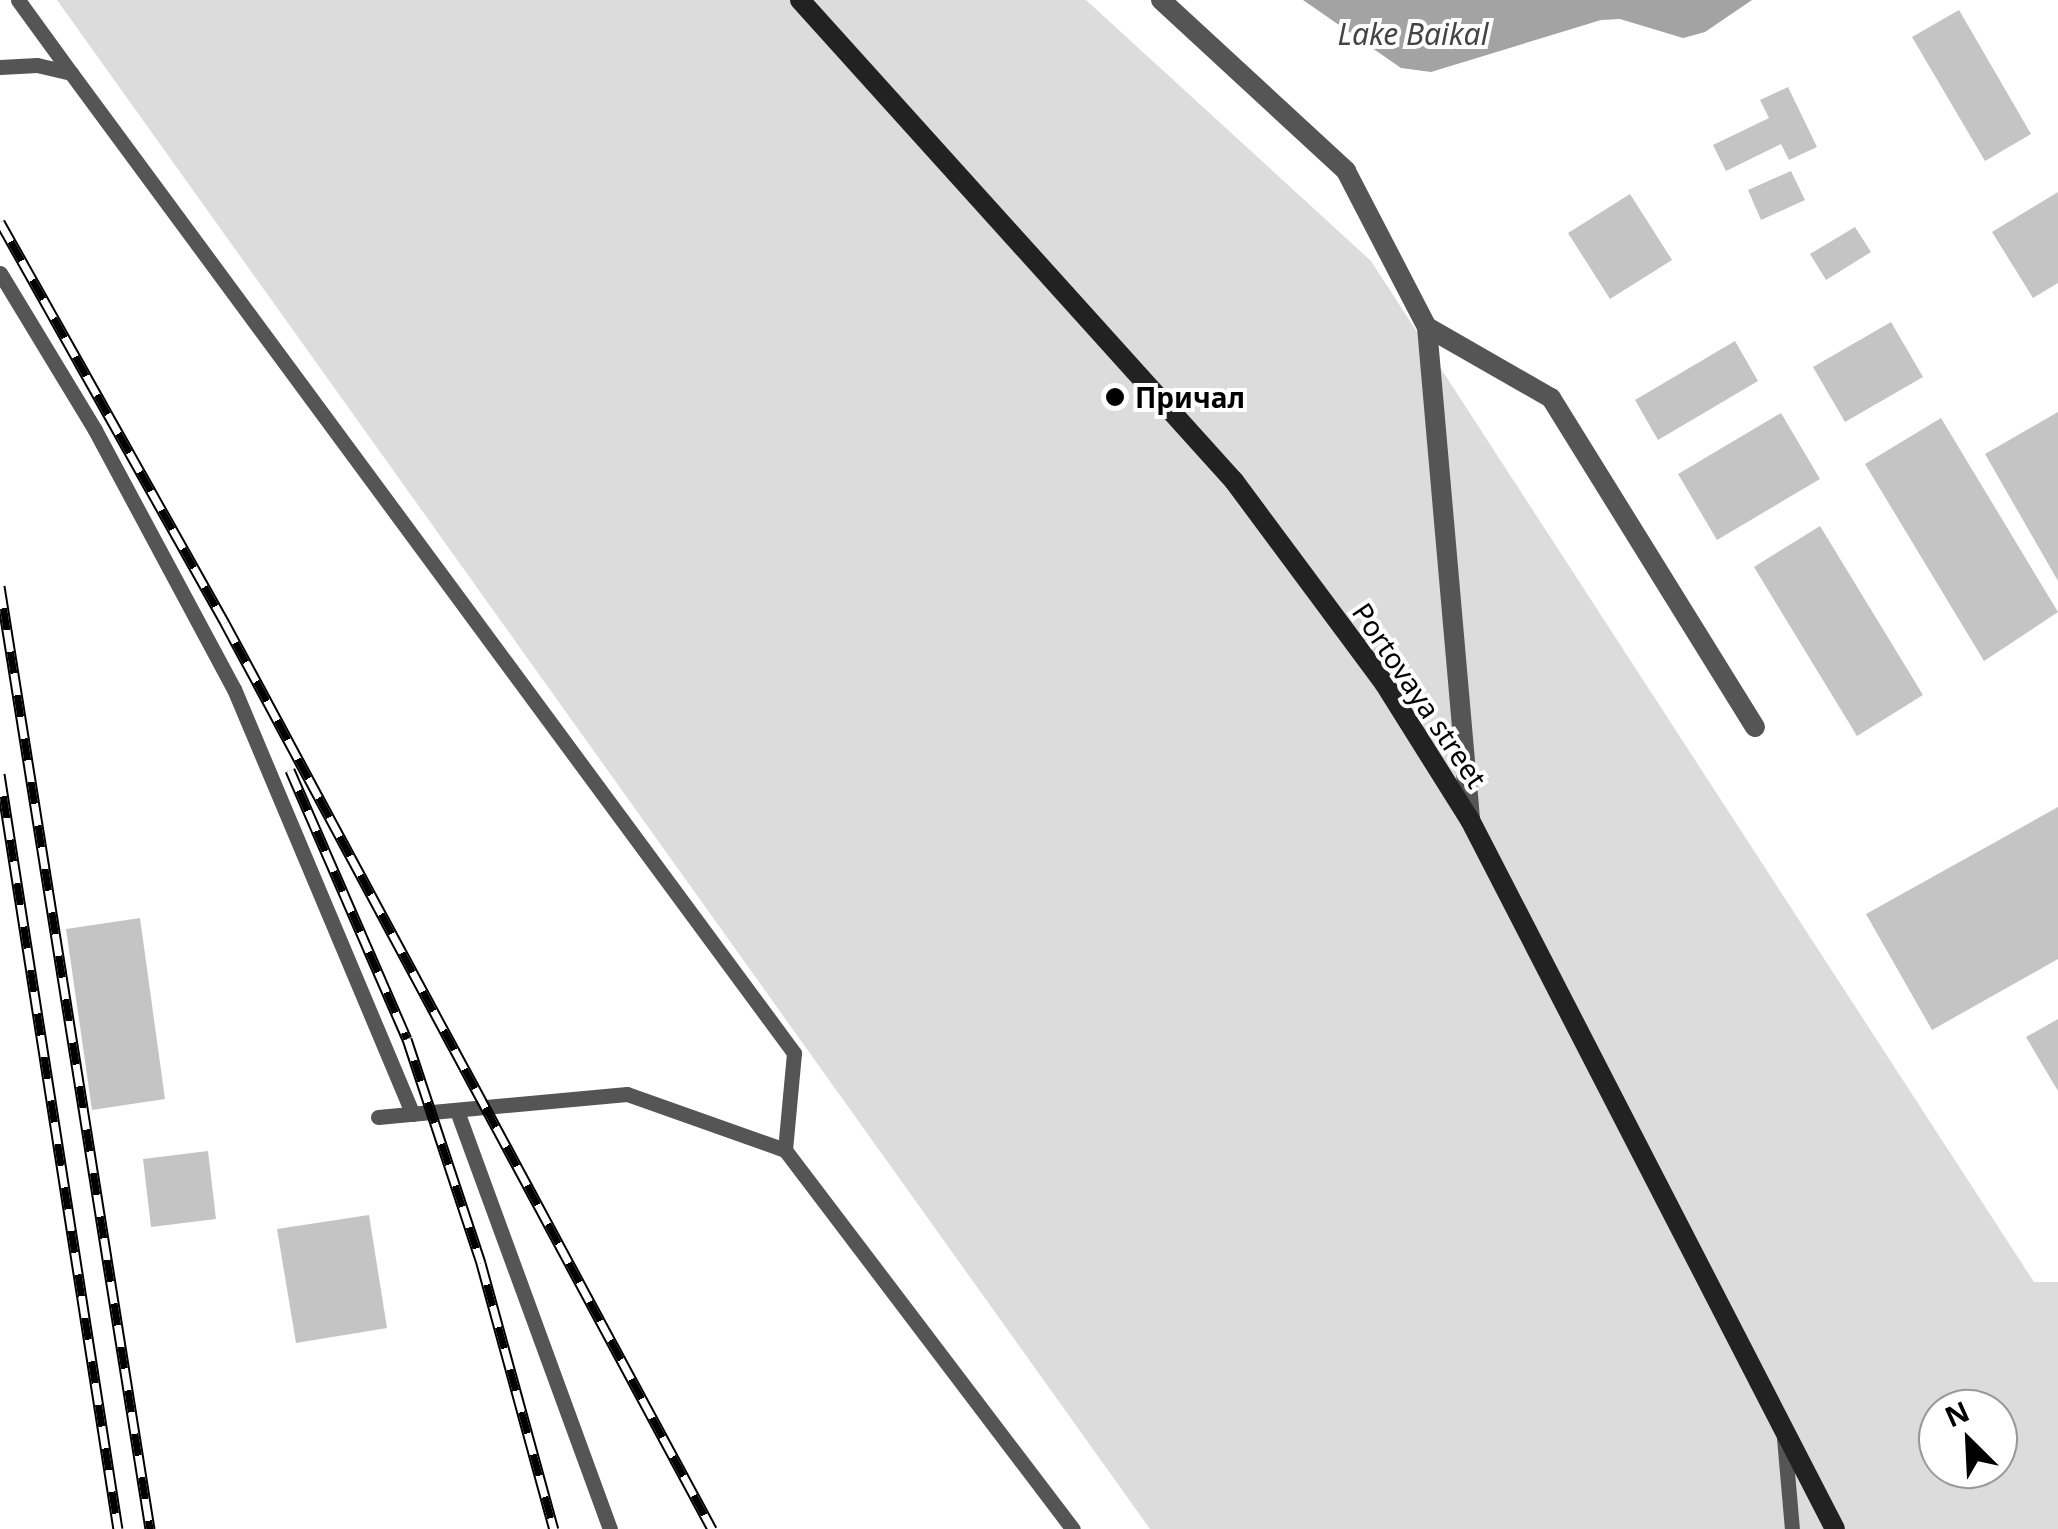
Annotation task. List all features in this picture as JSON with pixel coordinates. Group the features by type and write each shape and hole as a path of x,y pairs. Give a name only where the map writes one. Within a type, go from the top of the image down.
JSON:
{"main road":[{"name":"Portovaya street","path":"800,0 1234,482 1384,683 1470,820 1836,1529"}],"street":[{"path":"1161,0 1346,171 1427,326 1470,820"},
{"path":"1427,326 1551,398 1754,727"}],"lane":[{"path":"18,0 794,1053 786,1150"},
{"path":"0,67 37,64 71,73"},
{"path":"0,272 95,430 234,689 414,1114"},
{"path":"378,1117 627,1094 786,1150 1073,1529"},
{"path":"456,1111 610,1529"},
{"path":"1784,1434 1792,1529"}],"shaded area":[{"path":"57,0 1086,0 1371,261 2034,1282 2058,1282 2058,1529 1150,1529"}],"water":[{"name":"Lake Baikal","path":"1303,0 1752,0 1705,32 1683,38 1620,19 1601,20 1431,72 1401,68"}],"building":[{"path":"1959,10 2031,134 1985,161 1912,37"},
{"path":"1788,87 1817,147 1789,160 1781,144 1726,171 1713,145 1769,118 1760,100"},
{"path":"1791,171 1805,200 1761,220 1748,190"},
{"path":"2058,192 2058,283 2033,298 1992,232"},
{"path":"1630,194 1672,260 1610,299 1568,233"},
{"path":"1855,227 1871,252 1826,280 1810,254"},
{"path":"1891,322 1923,377 1845,422 1813,367"},
{"path":"1735,341 1758,381 1658,440 1635,400"},
{"path":"2058,412 2058,581 1985,454"},
{"path":"1781,413 1820,479 1717,540 1678,474"},
{"path":"1941,418 2058,612 1984,661 1865,464"},
{"path":"1820,526 1923,695 1857,736 1754,567"},
{"path":"2058,807 2058,959 1932,1030 1866,914"},
{"path":"140,918 165,1099 92,1110 66,929"},
{"path":"2058,1019 2058,1091 2026,1037"},
{"path":"208,1151 216,1219 151,1227 143,1159"},
{"path":"369,1215 387,1328 296,1343 277,1229"}],"railway":[{"path":"0,222 225,623 712,1529"},
{"path":"0,586 150,1529"},
{"path":"290,770 407,1039 481,1263 554,1529"},
{"path":"0,774 118,1529"}],"place":[{"name":"Причал","path":"1115,397"}]}
